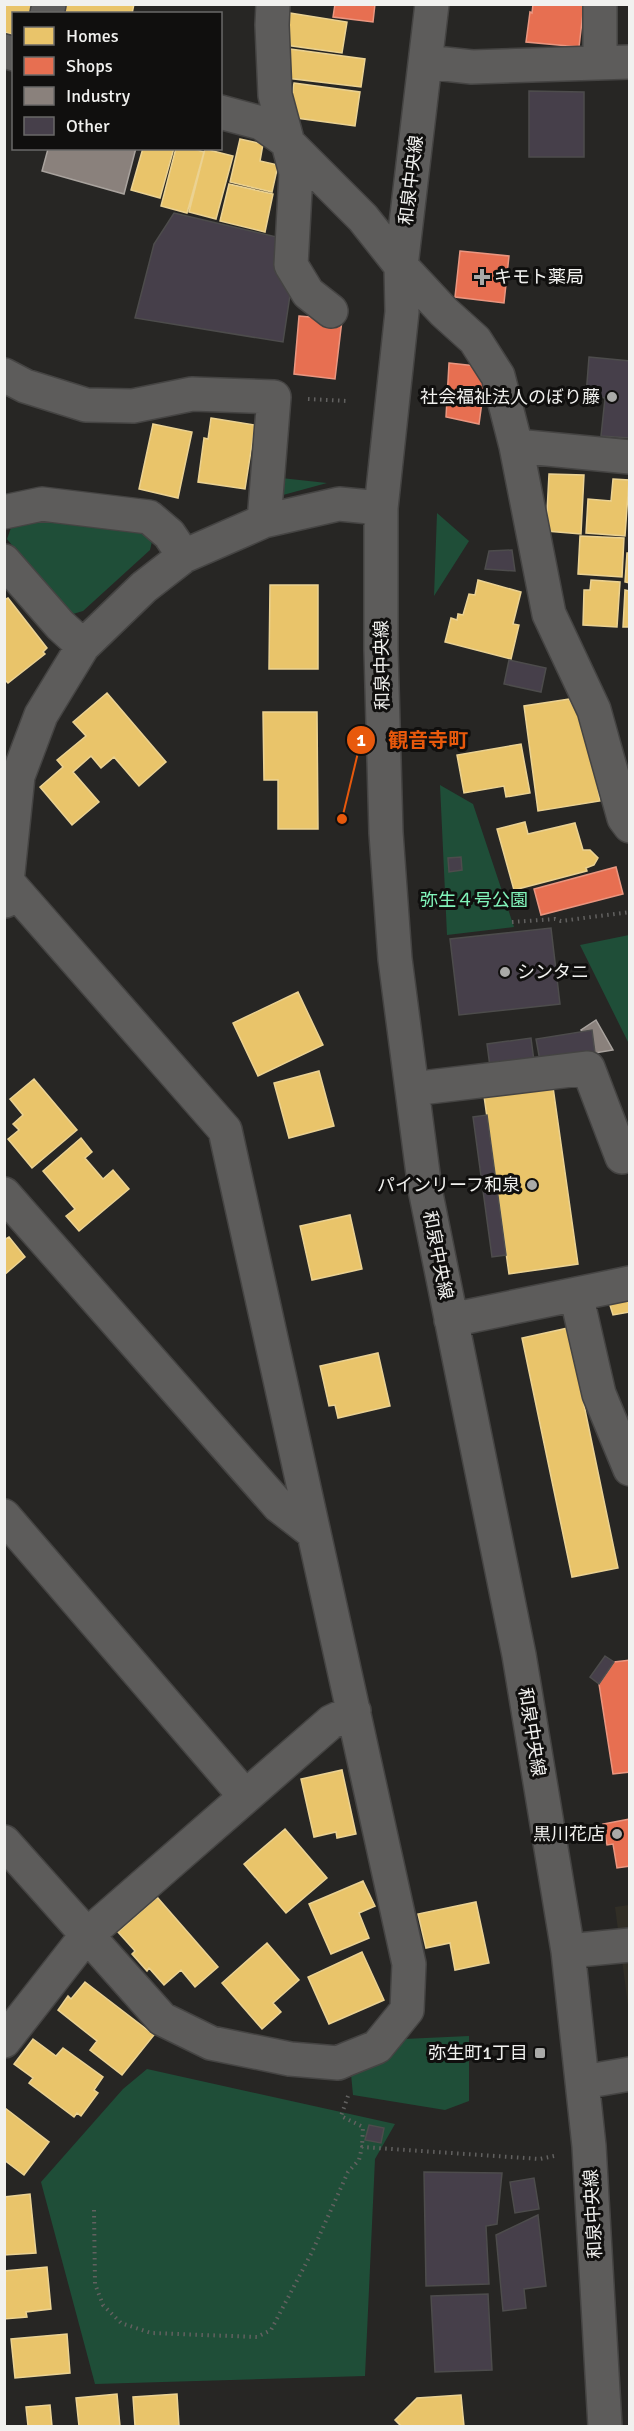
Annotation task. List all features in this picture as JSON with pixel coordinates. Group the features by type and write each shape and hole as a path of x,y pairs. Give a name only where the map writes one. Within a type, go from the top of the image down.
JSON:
{"street":[{"path":"273,4 275,95 296,173 291,265 308,293 331,311"},
{"name":"和泉中央線","path":"432,4 400,266 402,312 381,508 381,650 386,833 395,960 425,1188 519,1655 568,1951 589,2146 605,2427"},
{"path":"426,62 472,67 615,63 600,4"},
{"path":"222,113 261,123 286,141 363,218 400,266 444,312 475,340 498,376 516,446 549,614 594,710 624,818 630,826"},
{"path":"4,375 25,386 86,405 133,406 192,394 274,397 264,521"},
{"path":"516,446 630,457"},
{"path":"4,512 42,504 148,517 169,534 184,556"},
{"path":"4,1842 162,2019 211,2043 290,2059 338,2063 377,2047 407,2010 409,1964 225,1130 5,888 18,776 41,715 83,646 144,587 184,556 264,521 339,504 381,508"},
{"path":"4,561 60,624 83,646"},
{"path":"412,1089 588,1068 622,1157"},
{"path":"4,1194 279,1506 314,1533"},
{"path":"451,1320 630,1283"},
{"path":"576,1294 599,1394 630,1469"},
{"path":"4,1516 246,1796"},
{"path":"4,2041 86,1936 331,1722 354,1711"},
{"path":"568,1951 630,1945"},
{"path":"583,2082 630,2074"}],"path":[{"path":"329,400 347,402"},
{"path":"512,922 555,919 561,921 630,912"},
{"path":"94,2210 95,2284 103,2305 122,2323 151,2333 257,2337 271,2330 312,2252 348,2172 359,2160 363,2127 341,2116 349,2091 347,2059"},
{"path":"362,2147 540,2159 589,2146"}],"shaded area":[{"path":"629,1905 629,2013 615,1907"}],"green space":[{"path":"272,477 327,483 272,498"},
{"path":"437,513 469,541 434,596"},
{"path":"22,518 128,521 153,537 150,550 83,611 73,614 62,607 7,539 12,525"},
{"name":"弥生４号公園","path":"440,785 473,804 514,927 447,935"},
{"path":"630,935 629,1044 580,945"},
{"path":"469,2036 469,2101 445,2110 353,2095 351,2074 404,2039"},
{"path":"147,2069 395,2124 375,2159 365,2376 95,2384 41,2182 123,2089"}],"building: Homes":[{"path":"4,4 32,4 30,12 12,12 12,34 4,32"},
{"path":"65,4 134,4 132,12 63,12"},
{"path":"290,13 347,22 342,53 285,45"},
{"path":"290,49 365,59 361,87 286,78"},
{"path":"294,83 360,92 355,126 289,117"},
{"path":"240,139 263,144 260,161 278,165 272,192 230,182"},
{"path":"142,150 173,150 160,198 131,190"},
{"path":"175,150 204,152 187,213 161,206"},
{"path":"205,150 233,156 216,219 189,212"},
{"path":"229,184 273,194 265,232 220,221"},
{"path":"211,418 255,425 245,489 198,482 204,438 208,439"},
{"path":"153,424 192,432 178,498 139,489"},
{"path":"549,474 584,475 581,534 546,531"},
{"path":"613,479 629,480 625,536 586,533 588,499 611,501"},
{"path":"580,536 624,538 622,577 578,574"},
{"path":"627,553 630,553 630,583 625,582"},
{"path":"478,580 521,592 513,624 519,625 511,659 445,642 451,618 457,620 458,614 463,615 469,594 475,595"},
{"path":"591,580 620,582 617,627 583,625 584,590 590,590"},
{"path":"270,585 318,585 318,669 269,669"},
{"path":"625,590 630,591 630,627 623,627"},
{"path":"8,598 47,648 43,652 45,654 8,683 4,679 4,600"},
{"path":"107,693 166,762 139,786 114,757 101,768 91,756 73,772 99,802 72,825 40,787 63,767 57,760 86,736 73,722"},
{"path":"569,699 583,721 588,735 600,801 538,811 524,706"},
{"path":"263,712 317,712 318,829 278,829 278,780 264,780"},
{"path":"521,744 530,793 506,797 504,786 464,793 457,755"},
{"path":"525,822 528,834 575,823 583,850 590,850 598,858 594,865 586,868 587,871 514,890 497,829"},
{"path":"298,992 323,1045 258,1076 233,1023"},
{"path":"319,1071 334,1126 289,1138 274,1083"},
{"path":"34,1079 77,1130 32,1168 8,1139 19,1130 13,1124 23,1115 10,1099"},
{"name":"パインリーフ和泉","path":"553,1087 578,1264 509,1274 484,1096"},
{"path":"81,1138 92,1152 85,1158 103,1179 113,1170 129,1189 79,1231 66,1216 75,1209 43,1171"},
{"path":"350,1215 362,1269 312,1280 300,1226"},
{"path":"9,1237 25,1257 4,1275 4,1240"},
{"path":"628,1298 630,1312 613,1315 609,1302"},
{"path":"568,1328 618,1568 572,1577 522,1338"},
{"path":"378,1353 390,1406 338,1418 335,1405 329,1406 320,1366"},
{"path":"342,1770 356,1834 337,1838 336,1832 314,1837 301,1779"},
{"path":"285,1829 327,1878 286,1913 244,1864"},
{"path":"363,1881 375,1906 359,1913 369,1938 331,1954 309,1904"},
{"path":"157,1897 218,1967 195,1987 181,1970 164,1985 132,1954 135,1951 118,1932"},
{"path":"476,1902 489,1963 455,1970 450,1943 426,1948 418,1914"},
{"path":"267,1943 299,1980 273,2003 281,2012 262,2029 222,1983"},
{"path":"362,1952 384,2000 329,2024 308,1977"},
{"path":"85,1982 154,2035 122,2075 90,2050 97,2041 58,2010 68,1996 71,1999"},
{"path":"33,2039 56,2056 63,2048 103,2077 94,2090 98,2093 81,2116 77,2113 74,2117 29,2083 33,2078 14,2064"},
{"path":"5,2108 49,2142 24,2175 4,2160"},
{"path":"30,2194 36,2253 4,2255 4,2197"},
{"path":"47,2267 51,2309 26,2312 27,2317 4,2319 4,2271"},
{"path":"67,2334 70,2373 15,2378 11,2339"},
{"path":"117,2394 120,2426 79,2426 76,2398"},
{"path":"177,2394 179,2426 135,2426 133,2397"},
{"path":"461,2395 464,2426 401,2426 395,2420 417,2398"},
{"path":"50,2405 52,2426 28,2426 26,2407"}],"building: Shops":[{"path":"335,4 375,4 373,22 333,17"},
{"path":"533,4 584,4 579,47 526,42"},
{"name":"キモト薬局","path":"460,251 509,256 504,303 455,297"},
{"path":"299,316 342,320 335,379 294,374"},
{"path":"449,363 476,366 485,380 479,424 446,417"},
{"path":"616,867 623,894 541,915 534,889"},
{"path":"630,1660 630,1772 613,1774 599,1684 614,1662"},
{"name":"黒川花店","path":"630,1819 630,1866 617,1868 613,1844 607,1845 603,1824"}],"building: Industry":[{"path":"48,150 135,150 124,194 42,171"},
{"path":"596,1020 613,1050 595,1053 581,1030"}],"building: Other":[{"path":"529,91 584,92 584,157 529,157"},
{"path":"174,213 281,238 275,271 293,275 283,342 135,318 154,244"},
{"name":"社会福祉法人のぼり藤","path":"589,357 630,361 630,438 601,436 605,398 586,396"},
{"path":"512,550 515,571 485,569 489,551"},
{"path":"509,660 546,668 541,692 504,684"},
{"path":"461,857 462,870 449,872 448,858"},
{"name":"シンタニ","path":"551,928 560,1004 459,1015 450,939"},
{"path":"592,1030 595,1053 540,1061 536,1039"},
{"path":"531,1038 534,1061 490,1067 487,1044"},
{"path":"487,1115 506,1255 492,1257 473,1117"},
{"path":"605,1656 614,1662 599,1684 590,1677"},
{"path":"369,2125 384,2128 381,2143 365,2140"},
{"path":"424,2172 502,2173 497,2224 486,2226 489,2284 426,2286"},
{"path":"534,2178 539,2209 515,2213 510,2182"},
{"path":"538,2215 546,2286 524,2289 526,2308 503,2311 496,2235"},
{"path":"488,2294 492,2370 435,2372 431,2296"}],"place":[{"name":"キモト薬局","path":"482,277"},
{"name":"社会福祉法人のぼり藤","path":"612,397"},
{"name":"観音寺町","path":"342,819"},
{"name":"シンタニ","path":"505,972"},
{"name":"パインリーフ和泉","path":"532,1185"},
{"name":"黒川花店","path":"617,1834"},
{"name":"弥生町1丁目","path":"540,2053"}]}
